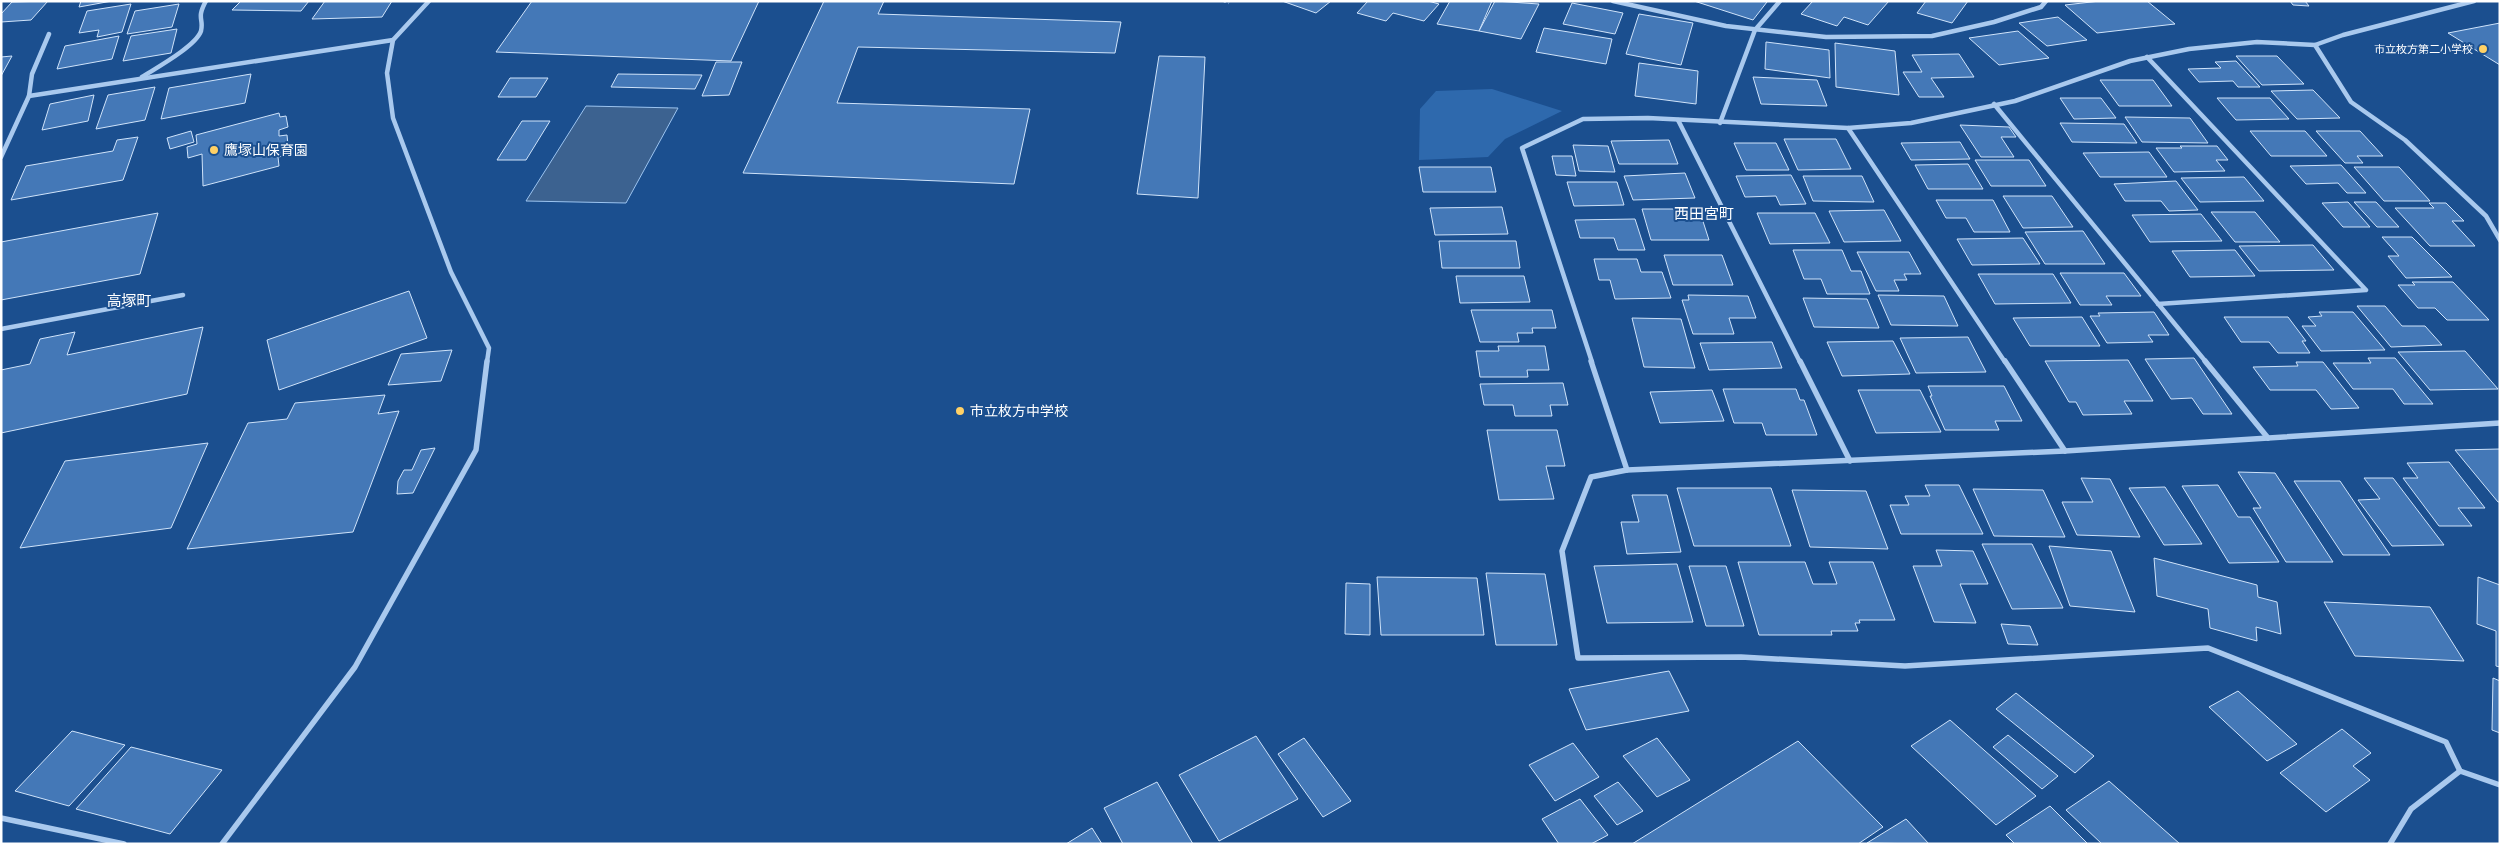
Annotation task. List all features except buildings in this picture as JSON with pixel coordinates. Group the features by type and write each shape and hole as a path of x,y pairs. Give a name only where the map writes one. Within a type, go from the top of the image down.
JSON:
{"street":[{"path":"141,78 194,41 202,30 199,13 206,1"},
{"path":"222,844 355,667 476,450 489,348 451,272 392,118 387,73 393,40 429,1"},
{"path":"1613,1 1726,26 1826,37 1932,36 1994,22 2042,7 2046,1"},
{"path":"1720,124 1755,30 1780,1"},
{"path":"1627,470 1522,148 1583,119 1648,118 1720,124 1848,128 1911,123 1994,104 2015,102 2130,60 2189,49 2257,42 2315,45 2343,35 2474,1"},
{"path":"1,157 29,96 32,74 49,34"},
{"path":"29,96 393,40"},
{"path":"2315,45 2352,102 2405,140 2432,165 2486,216 2500,240"},
{"path":"2147,57 2366,290 2158,304"},
{"path":"1994,104 2268,438"},
{"path":"1678,120 1850,461"},
{"path":"1848,128 2064,451"},
{"path":"1,329 183,295"},
{"path":"2500,423 2064,451 1627,470 1591,477 1562,551 1578,658 1741,657 1905,666 2208,648 2446,742 2460,771 2500,785"},
{"path":"2390,844 2411,809 2460,771"},
{"path":"1,818 124,844"}],"path":[{"path":"1224,1 1229,3"}],"shaded area":[{"path":"1492,89 1562,111 1505,139 1488,157 1419,160 1420,109 1436,91"},
{"path":"586,106 678,108 626,203 526,201"}],"place":[{"name":"市立枚方第二小学校","path":"2483,49"},
{"name":"鷹塚山保育園","path":"214,150"},
{"name":"市立枚方中学校","path":"960,411"}],"district":[{"name":"西田宮町","path":"1704,214"},
{"name":"高塚町","path":"129,301"}]}
